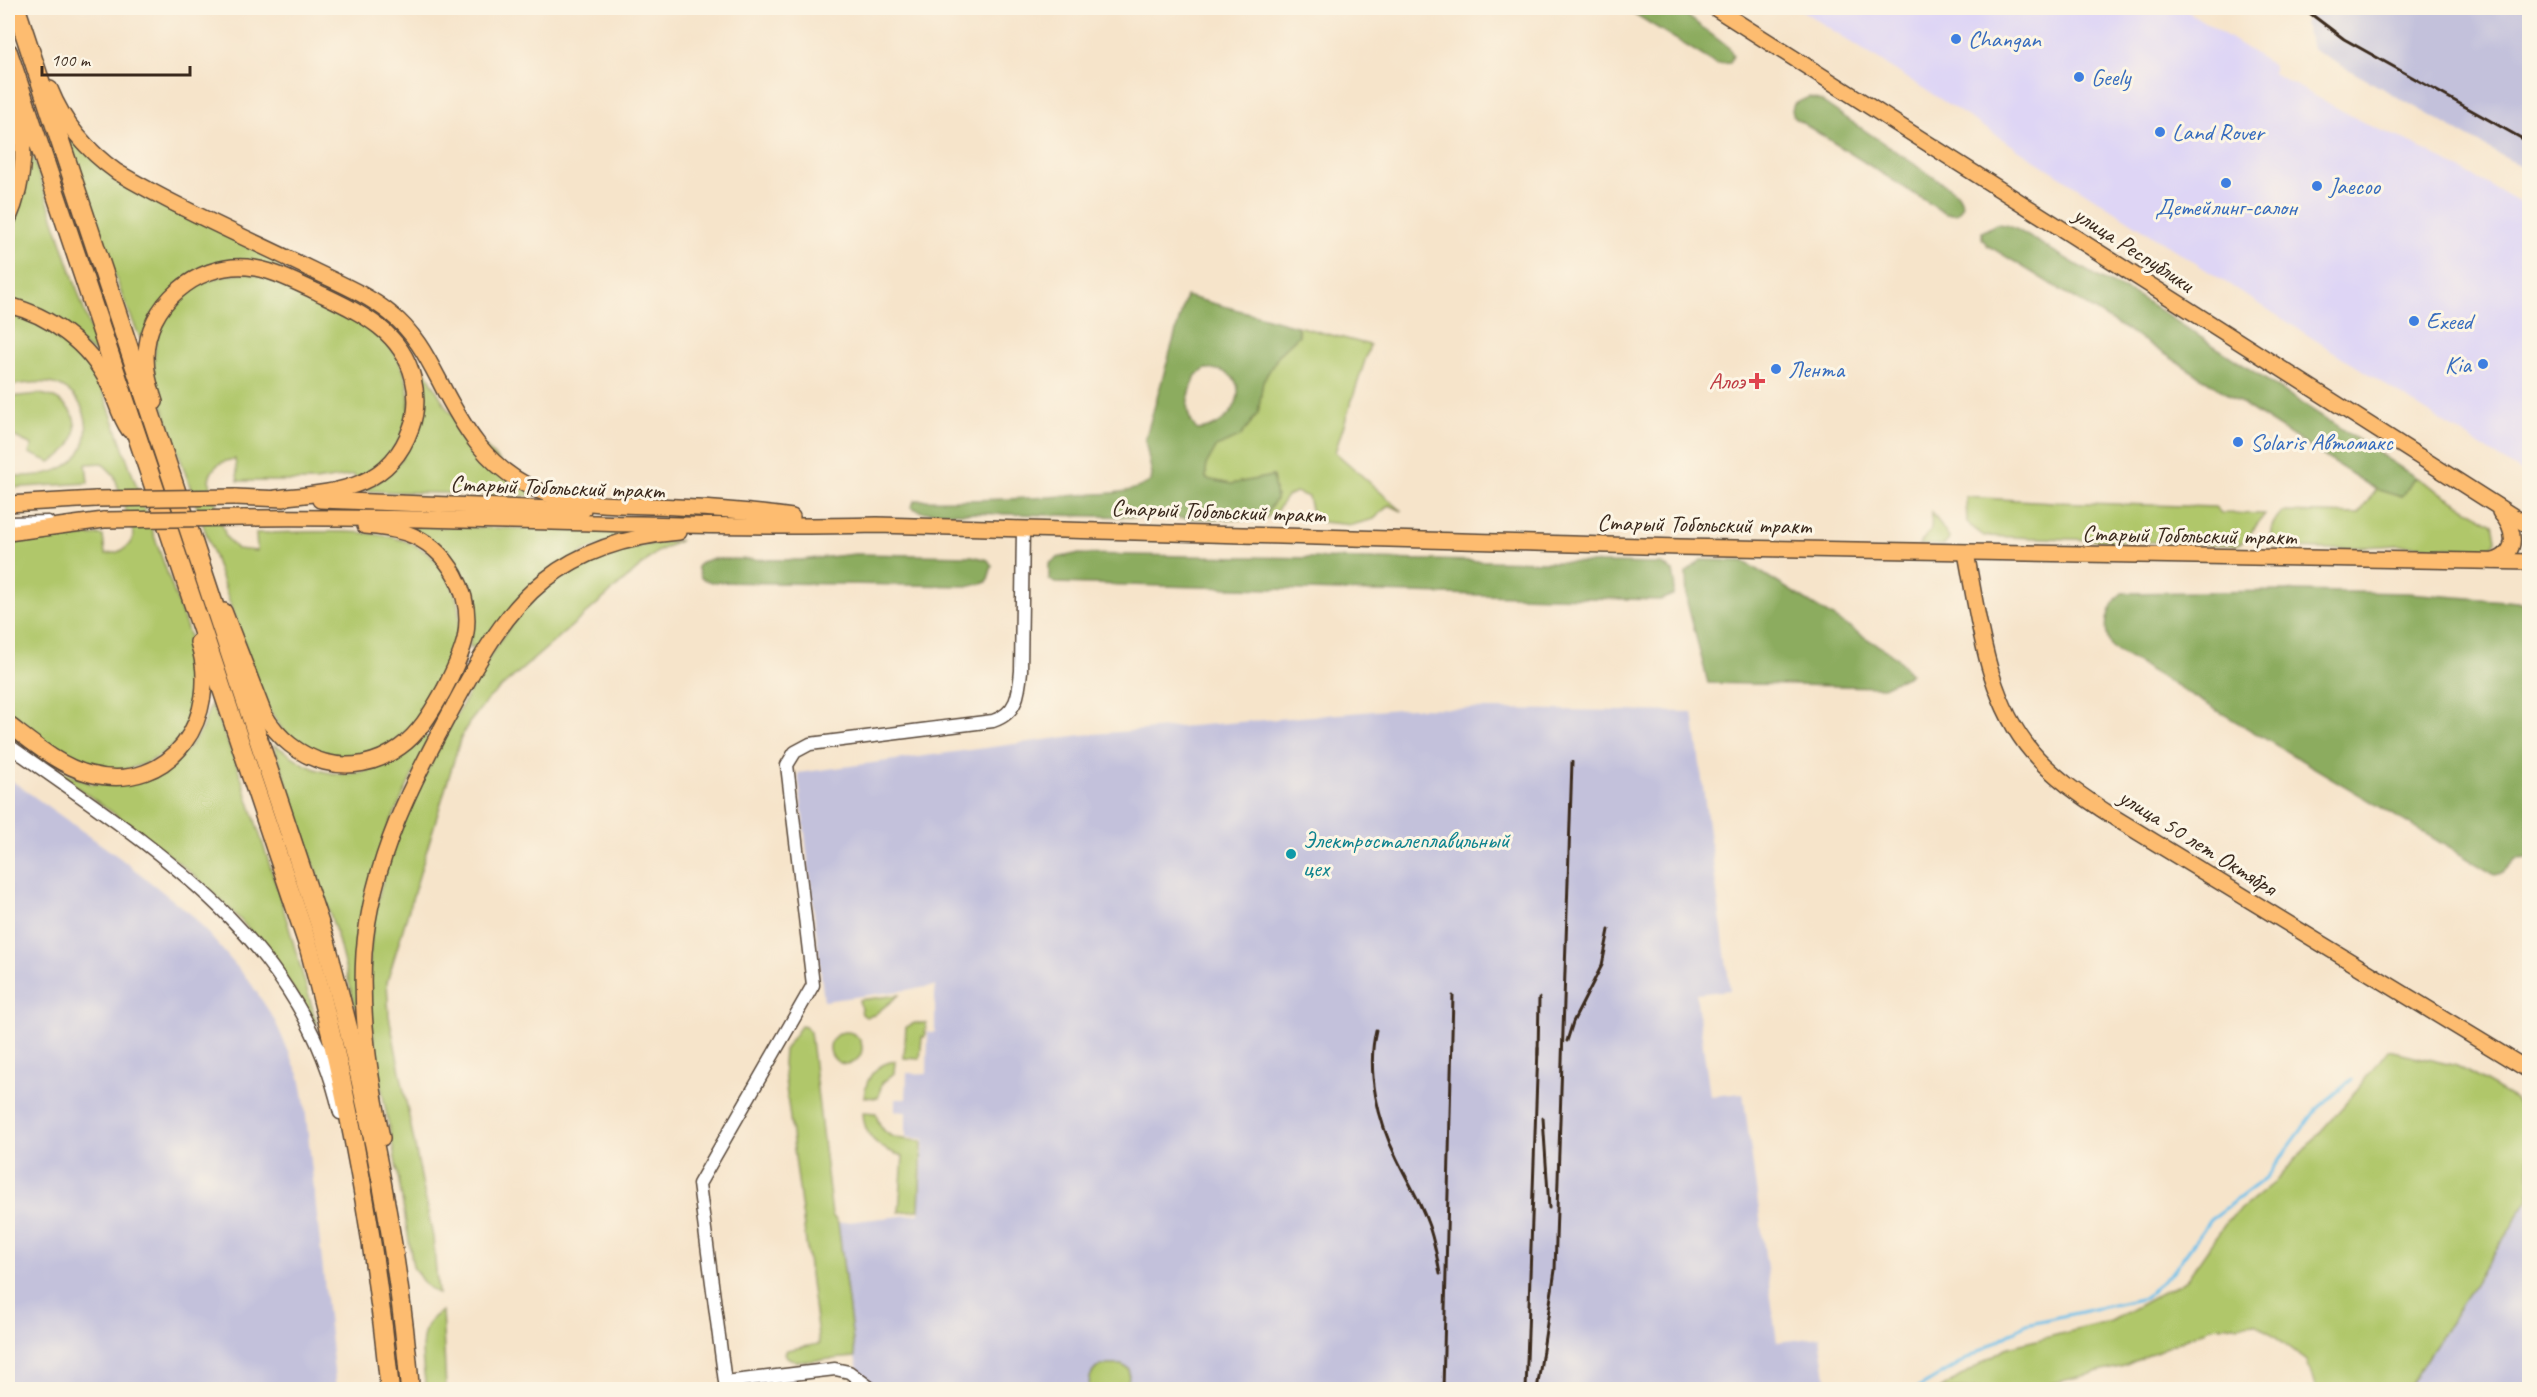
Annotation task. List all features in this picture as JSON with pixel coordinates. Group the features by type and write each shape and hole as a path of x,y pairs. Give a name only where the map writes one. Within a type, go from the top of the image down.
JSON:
{"highway":[{"path":"16,8 326,943 364,1093 393,1248 410,1389"},
{"path":"8,52 179,567 309,948 347,1100 375,1256 390,1389"}],"main road":[{"path":"22,8 56,103 68,124 95,156 129,180 355,291 385,309 401,322 417,341 466,430 489,459 503,471 538,490 577,501 748,510 795,522"},
{"name":"улица Республики","path":"1715,8 2529,527"},
{"path":"8,74 20,114 24,150 18,192 8,220"},
{"path":"158,438 157,410 148,375 147,345 162,308 184,285 216,269 245,267 278,274 341,304 381,327 403,352 414,383 416,397 413,424 401,450 392,461 369,480 333,492 276,498"},
{"path":"8,305 48,321 82,348 102,372 123,422 138,444"},
{"name":"Старый Тобольский тракт","path":"8,504 235,497 877,525 1966,553 2529,562"},
{"path":"2490,563 2509,553 2513,541 2513,534 2506,519 2494,505"},
{"name":"Старый Тобольский тракт","path":"8,532 99,520 243,518 795,522"},
{"path":"202,567 215,587 264,714 270,726 286,743 318,761 344,766 377,760 400,747 427,719 462,649 467,614 456,576 445,560 430,546 405,533 374,527 273,518"},
{"path":"393,1248 390,1184 366,1044 363,986 369,920 376,884 398,817 426,757 474,670 493,638 526,597 556,573 593,552 626,541 664,533 747,531 795,522"},
{"name":"улица 50 лет Октября","path":"1966,553 1984,645 1996,687 2025,744 2061,780 2125,824 2529,1071"},
{"path":"8,724 63,763 94,775 134,774 159,765 174,754 192,733 197,722 202,707 206,679 200,648 184,597 179,567"}],"street":[{"path":"8,523 99,520"},
{"path":"873,1389 849,1372 835,1369 725,1382 699,1184 813,985 787,765 795,752 810,744 993,721 1004,717 1011,711 1016,702 1021,671 1023,528"},
{"path":"8,745 185,875 229,915 273,968 300,1012 330,1079 337,1102 358,1204 375,1256"}],"shaded area":[{"path":"1798,8 2182,8 2273,65 2273,73 2370,126 2408,141 2529,207 2529,477"},
{"path":"2313,8 2529,8 2529,171 2312,49 2305,24"},
{"path":"1411,708 1693,712 1730,990 1696,994 1710,1096 1743,1093 1777,1342 1820,1337 1828,1389 863,1389 855,1357 838,1223 919,1214 924,1139 906,1137 906,1112 895,1111 895,1099 906,1099 907,1073 927,1074 928,1032 935,1032 935,986 824,1001 798,773 1081,735"},
{"path":"8,778 120,858 193,916 250,982 274,1019 300,1077 304,1098 336,1389 8,1389"},
{"path":"2529,1171 2529,1389 2391,1389"}],"green space":[{"path":"1625,8 1677,8 1729,48 1733,55 1730,63 1716,64"},
{"path":"1809,97 1821,101 1957,193 1962,204 1959,211 1956,214 1946,214 1794,118 1792,110 1794,104"},
{"path":"65,132 75,144 285,264 282,269 204,268 140,338 123,298"},
{"path":"31,151 99,355 8,299 8,233 17,215"},
{"path":"1996,224 2016,229 2099,278 2136,295 2415,477 2402,497 2375,489 2151,345 1987,245 1982,238 1982,232"},
{"path":"249,273 299,290 336,307 380,336 392,349 401,364 406,380 408,413 404,429 386,459 356,480 354,475 315,481 238,481 235,459 218,465 209,480 226,537 237,549 257,551 256,533 362,533 402,540 418,547 437,563 451,584 458,607 460,620 456,645 429,701 405,732 390,744 374,753 356,758 336,757 296,744 284,732 264,703 156,387 154,363 156,341 172,306 186,292 204,283 224,276"},
{"path":"1186,296 1297,326 1299,335 1280,353 1263,381 1258,413 1240,437 1216,447 1206,465 1206,479 1231,484 1273,476 1276,499 1262,520 922,512 911,507 915,500 1039,498 1134,489 1151,481 1152,474 1145,440","holes":["1206,369 1222,371 1233,378 1238,387 1238,398 1233,409 1224,419 1212,426 1197,430 1188,410 1189,397 1196,375"]},
{"path":"8,311 35,322 60,338 81,357 99,380 196,654 198,688 190,722 183,734 162,754 136,766 108,770 82,764 48,746 8,716 8,541 100,535 103,536 105,554 123,550 134,535 114,475 102,463 86,464 88,483 8,488 8,476 48,473 70,463 85,442 87,429 80,404 73,394 62,387 39,382 8,386"},
{"path":"1297,326 1370,345 1335,452 1402,511 1389,505 1374,519 1352,525 1322,522 1312,513 1308,497 1296,492 1287,496 1275,513 1262,520 1276,499 1273,476 1231,484 1206,479 1206,465 1216,447 1240,436 1258,413 1263,381 1280,353 1299,335"},
{"path":"416,355 448,410 535,496 367,491 367,488 379,481 402,459"},
{"path":"40,394 54,398 65,405 72,413 75,424 75,434 70,445 50,462 29,453 32,445 13,436 8,442 8,397"},
{"path":"2415,477 2493,524 2496,539 2493,545 2484,549 2397,545 2328,549 2276,548 2273,543 2271,529 2282,512 2359,514 2376,489 2402,497"},
{"path":"1966,497 2215,507 2221,513 2265,514 2246,539 2237,545 1984,536 1967,523"},
{"path":"1932,512 1949,538 1948,541 1943,545 1919,545 1931,529"},
{"path":"408,526 642,531 584,551 481,645 470,648 471,598"},
{"path":"681,540 657,552 489,698 469,723 460,740 387,982 389,1016 433,1237 438,1294 425,1285 413,1267 379,1075 370,1003 370,954 374,921 390,856 416,794 446,734 500,640 523,611 550,585 580,566 629,549"},
{"path":"855,554 972,556 988,560 992,566 987,582 971,586 710,582 701,578 697,567 702,562 711,559 800,560"},
{"path":"1075,554 1661,564 1673,571 1675,583 1673,595 1660,600 1055,583 1049,579 1049,564 1057,558"},
{"path":"1701,560 1743,561 1895,656 1911,674 1883,687 1708,683 1687,602 1686,573"},
{"path":"2288,591 2408,593 2529,603 2529,858 2516,859 2504,871 2495,875 2112,648 2107,634 2109,611 2122,593"},
{"path":"211,703 237,765 278,890 317,1024 312,1022 286,978 258,940 227,906 158,846 41,762 43,759 66,773 92,784 121,784 188,749 201,731"},
{"path":"425,735 429,740 385,834 357,1014 336,932 274,745 306,765 322,771 338,774 354,773 385,764 413,746"},
{"path":"899,995 874,1015 866,1017 862,1014 859,1000"},
{"path":"915,1023 926,1023 920,1059 904,1058 906,1027"},
{"path":"801,1026 806,1027 810,1032 832,1215 838,1223 855,1357 796,1362 787,1357 785,1353 787,1350 819,1344 783,1064 784,1050"},
{"path":"846,1032 858,1036 862,1048 858,1060 846,1064 834,1060 830,1048 834,1036"},
{"path":"2388,1050 2457,1066 2515,1099 2529,1135 2529,1199 2407,1389 2316,1389 2307,1361 2256,1323 2212,1327 2124,1366 2029,1389 1940,1389 2005,1348 2111,1321 2187,1279 2228,1220 2279,1178 2347,1102"},
{"path":"895,1061 894,1073 882,1083 878,1098 864,1097 869,1078 873,1073 882,1065"},
{"path":"863,1112 876,1113 882,1128 892,1136 922,1141 919,1210 899,1212 903,1156 887,1150 875,1141 866,1129"},
{"path":"442,1311 446,1389 426,1389 422,1344 426,1327 434,1316"},
{"path":"1101,1365 1122,1365 1129,1369 1128,1389 1089,1389 1094,1370"}],"waterway":[{"path":"1915,1390 2026,1324 2145,1298 2174,1270 2210,1220 2267,1177 2316,1110 2352,1079"}],"railway":[{"path":"2303,8 2344,39 2530,143"},
{"path":"1537,1390 1555,1270 1572,762"},
{"path":"1567,1041 1573,1022 1602,965 1609,930"},
{"path":"1443,1390 1453,996"},
{"path":"1538,1055 1539,998"},
{"path":"1376,1030 1372,1063 1379,1113 1390,1144 1429,1227 1440,1274"},
{"path":"1526,1390 1538,1048"},
{"path":"1543,1118 1549,1208"}],"place":[{"name":"Changan","path":"1956,39"},
{"name":"Geely","path":"2079,77"},
{"name":"Land Rover","path":"2160,132"},
{"name":"Детейлинг-салон","path":"2226,183"},
{"name":"Jaecoo","path":"2317,186"},
{"name":"Exeed","path":"2414,321"},
{"name":"Kia","path":"2483,364"},
{"name":"Лента","path":"1776,369"},
{"name":"Алоэ","path":"1757,381"},
{"name":"Solaris Автомакс","path":"2238,442"},
{"name":"Электросталеплавильный цех","path":"1291,854"}]}
